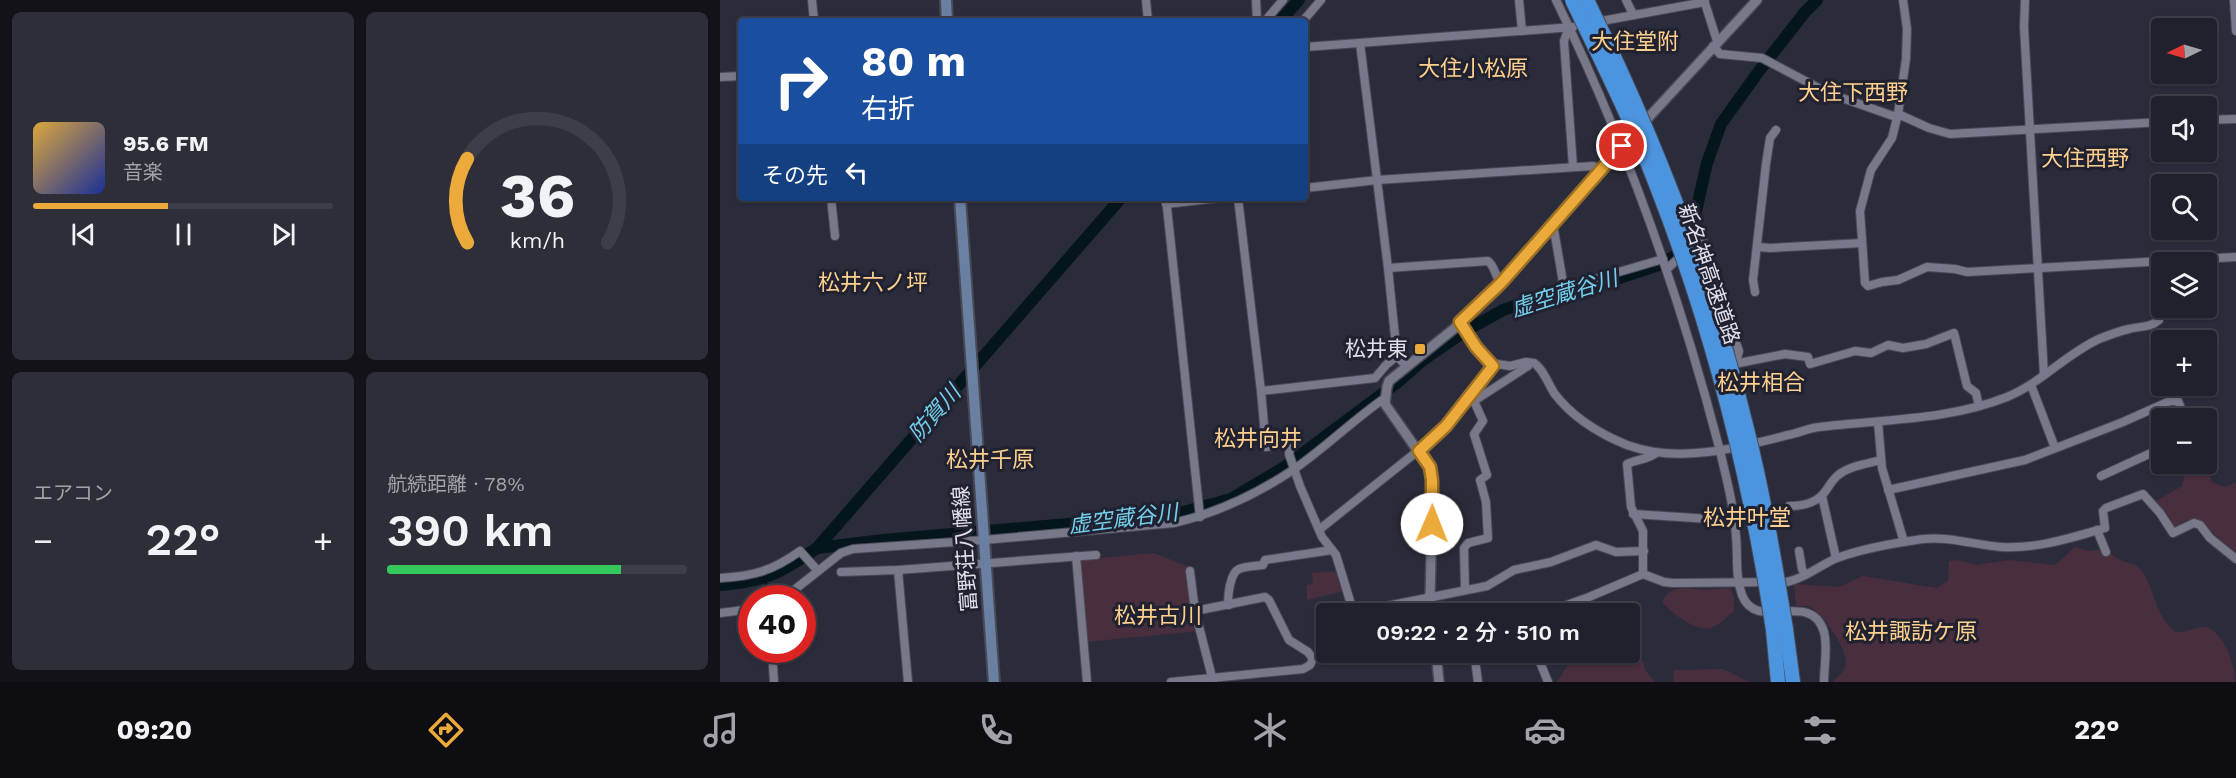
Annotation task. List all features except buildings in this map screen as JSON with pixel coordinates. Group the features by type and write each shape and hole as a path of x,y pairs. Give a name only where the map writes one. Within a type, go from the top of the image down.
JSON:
{"highway":[{"name":"新名神高速道路","path":"1572,0 1622,102 1655,182 1689,276 1716,361 1740,452 1761,552 1793,682"},
{"name":"新名神高速道路","path":"1587,0 1629,88 1663,168 1694,251 1725,346 1748,432 1764,505 1779,629 1778,682"}],"main road":[{"path":"945,0 947,18"},
{"name":"富野荘八幡線","path":"960,201 994,682"}],"street":[{"path":"812,0 814,18"},
{"path":"1146,0 1148,18"},
{"path":"1256,0 1257,18"},
{"path":"1268,18 1283,0"},
{"path":"1306,18 1321,0"},
{"path":"1520,0 1522,31"},
{"path":"1556,0 1622,146 1667,269 1720,450 1734,520 1739,583 1743,597 1753,609 1762,613 1800,610 1810,614 1818,622 1824,630 1826,642 1824,682"},
{"path":"1626,0 1633,14"},
{"path":"800,585 841,553 853,549 984,535 1174,523 1200,517 1256,492 1294,469 1385,393 1393,376 1460,322 1501,283 1601,169 1757,0"},
{"path":"1903,0 1907,29 1906,59 1897,116 1892,138 1871,170 1862,202 1865,283 1868,286 1898,280 1927,267 1967,272 2151,262"},
{"path":"2025,0 2024,27 2044,375"},
{"path":"2234,0 2236,31"},
{"path":"1308,47 1569,27 1705,1 1715,44 1720,54 1762,58 1828,93 1950,135 2151,123"},
{"path":"1569,27 1564,41 1572,167"},
{"path":"1360,44 1397,356 1406,366"},
{"path":"720,77 738,76"},
{"path":"2217,120 2236,119"},
{"path":"1755,292 1753,280 1766,164 1770,138 1776,130"},
{"path":"1308,188 1377,180 1572,167 1593,166 1601,169"},
{"path":"831,201 835,236"},
{"path":"1166,201 1200,517"},
{"path":"1238,201 1266,447 1289,445 1289,454 1313,520 1320,529 1322,537 1336,555 1351,603"},
{"path":"1553,224 1564,288 1663,259"},
{"path":"1667,269 1688,249 1695,227 1699,230 1739,351 1736,363"},
{"path":"1758,247 1862,243"},
{"path":"2217,258 2236,257"},
{"path":"1388,268 1488,261 1501,283"},
{"path":"1320,529 1419,451 1446,426 1470,400 1493,366 1497,364 1510,366 1526,362 1534,363 1567,408 1586,424 1628,445 1656,453 1687,453 1720,450 1791,435 1816,427 1957,413 2007,397 2031,385 2077,351 2098,339 2129,328 2153,325 2159,318"},
{"path":"1710,327 1728,321"},
{"path":"1460,322 1476,347 1493,366"},
{"path":"1697,366 1708,362 1736,363 1785,354 1808,357 1809,363 1855,351 1871,353 1888,345 1903,348 1926,344 1954,333 1967,386 1976,393 1979,406"},
{"path":"1261,391 1376,378 1397,356"},
{"path":"1470,400 1534,363"},
{"path":"2031,385 2055,448"},
{"path":"1385,393 1390,414 1430,467 1432,480 1430,603"},
{"path":"1465,590 1464,548 1468,543 1488,538 1486,502 1480,480 1487,475 1473,434 1483,421 1470,400"},
{"path":"2154,408 2170,401 2178,401 2181,408"},
{"path":"1888,490 2002,466 2055,448 2151,409"},
{"path":"1878,422 1881,460 1904,542"},
{"path":"1643,574 1643,531 1631,507 1627,464 1634,460 1650,458 1656,453"},
{"path":"2101,476 2151,453"},
{"path":"1789,506 1798,506 1822,496 1836,476 1851,468 1881,460"},
{"path":"1572,603 1643,574 1673,583 1787,582 1796,580 1836,558 1904,542 1944,539 2001,547 2049,544 2104,528 2103,511 2106,508 2143,494 2160,513 2173,533 2194,523 2200,525 2210,538 2236,559"},
{"path":"1822,496 1836,558"},
{"path":"1633,514 1726,520"},
{"path":"2097,530 2106,552"},
{"path":"1401,603 1487,586 1514,570 1551,562 1596,545 1616,552 1644,551"},
{"path":"1229,605 1229,590 1235,572 1239,569 1263,565 1265,560 1332,550"},
{"path":"720,578 761,573 779,566 800,551 818,571"},
{"path":"1799,551 1805,575"},
{"path":"841,572 1096,555"},
{"path":"1076,556 1087,682"},
{"path":"898,570 908,682"},
{"path":"1190,571 1195,611 1213,680"},
{"path":"1171,682 1213,680 1303,669 1310,665 1313,659 1308,652 1289,640 1269,600 1265,597 1195,611"},
{"path":"720,613 738,611"},
{"path":"773,663 774,682"},
{"path":"1438,663 1439,682"},
{"path":"1475,663 1478,682"},
{"path":"1540,663 1548,682"}],"shaded area":[{"path":"2185,474 2208,474 2213,483 2225,487 2236,482 2236,553 2202,523 2188,520 2173,527 2156,501 2182,486"},
{"path":"2075,547 2089,551 2103,549 2141,569 2158,608 2172,629 2183,632 2203,627 2216,633 2222,640 2233,667 2235,682 1833,682 1846,665 1842,648 1828,624 1816,611 1808,606 1796,606 1794,584 1839,587 1863,576 1936,588 1948,581 1949,561 1958,560 1976,565 2010,560 2055,565"},
{"path":"1154,553 1191,568 1199,631 1085,642 1078,560"},
{"path":"1339,571 1344,591 1307,600 1307,585 1313,584 1312,573"},
{"path":"1685,588 1705,590 1730,588 1734,598 1734,611 1715,626 1701,628 1694,626 1662,602 1671,591"},
{"path":"1640,660 1643,661 1645,670 1655,682 1557,682 1569,663 1640,663"},
{"path":"1723,669 1749,682 1673,682 1674,670"}],"waterway":[{"name":"防賀川","path":"1283,18 1299,0"},
{"name":"虚空蔵谷川","path":"817,548 883,540 1172,515 1231,499 1283,468 1398,382 1423,360 1462,333 1503,310 1556,292 1601,284 1659,265 1684,248 1692,229 1707,163 1721,124 1759,71 1817,0"},
{"name":"防賀川","path":"720,585 772,575 817,548 1118,201"},
{"path":"766,578 766,585"}],"place":[{"name":"松井東","path":"1420,349"}],"district":[{"name":"大住堂附","path":"1635,41"},
{"name":"大住小松原","path":"1473,68"},
{"name":"大住下西野","path":"1853,92"},
{"name":"大住西野","path":"2085,158"},
{"name":"松井六ノ坪","path":"873,282"},
{"name":"松井相合","path":"1761,382"},
{"name":"松井向井","path":"1258,438"},
{"name":"松井千原","path":"990,459"},
{"name":"松井叶堂","path":"1747,517"},
{"name":"松井古川","path":"1158,615"},
{"name":"松井諏訪ケ原","path":"1911,631"}],"route":[{"path":"1432,524 1430,467 1419,451 1446,426 1493,366 1476,347 1460,322 1501,283 1622,146"}]}
